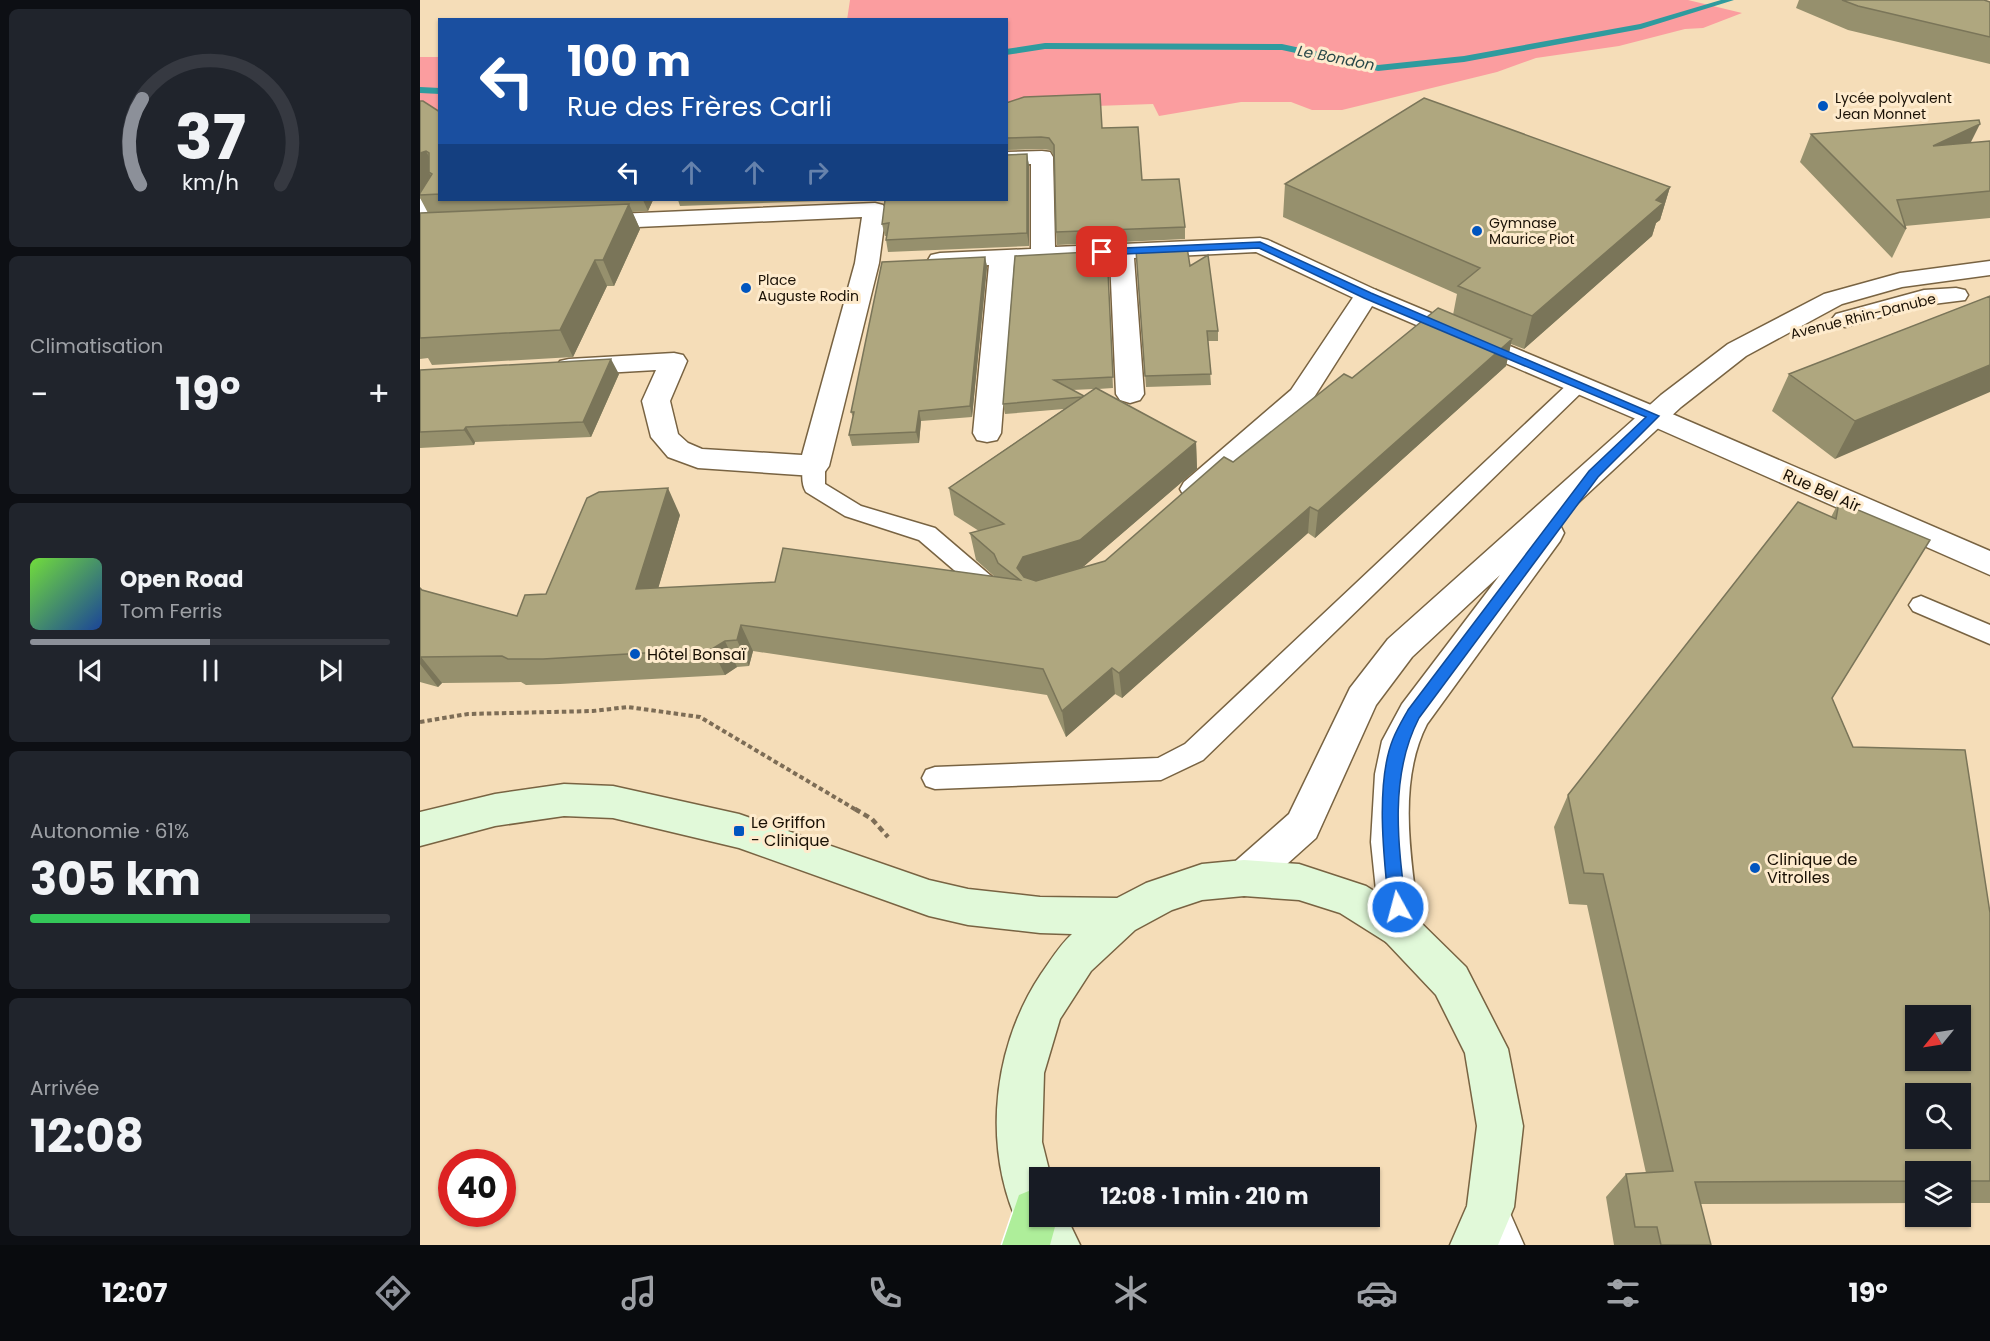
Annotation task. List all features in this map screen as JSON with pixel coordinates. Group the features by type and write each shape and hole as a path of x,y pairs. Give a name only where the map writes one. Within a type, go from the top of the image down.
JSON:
{"main road":[{"path":"420,829 495,810 564,800 613,802 739,831 939,900 968,907 1040,915 1121,917"},
{"path":"1039,1234 1019,1142 1022,1073 1042,1010 1076,957 1121,917 1160,896 1191,886 1244,878 1299,882 1352,899 1400,928 1451,981 1486,1049 1500,1126 1490,1232"}],"street":[{"path":"1008,159 1042,157 1043,255"},
{"path":"420,167 438,181"},
{"path":"420,219 438,187"},
{"path":"547,368 674,361 656,401 665,437 678,450 699,458 814,466 889,262 876,205 773,207 725,217 573,223"},
{"path":"420,230 444,229"},
{"name":"Rue Bel Air","path":"889,262 1260,245 1367,295 1579,384 1990,564"},
{"path":"1122,251 1130,394"},
{"path":"987,433 1002,257"},
{"name":"Avenue Rhin-Danube","path":"1244,878 1303,826 1362,698 1400,648 1435,614 1593,474 1653,416 1737,350 1833,299 1900,280 1990,267"},
{"name":"Avenue Rhin-Danube","path":"1737,350 1924,298 1990,290"},
{"path":"1173,509 1301,396 1367,295"},
{"name":"Avenue Rhin-Danube","path":"1400,928 1390,842 1393,774 1400,741 1413,714 1593,474"}],"lane":[{"path":"935,778 1161,769 1194,752 1579,384"},
{"path":"814,466 814,487 853,511 927,534 990,588"},
{"path":"1921,605 1990,635"}],"path":[{"path":"420,722 468,714 593,711 628,707 700,717 872,819 896,846"}],"shaded area":[{"path":"850,0 1688,0 1742,13 1703,28 1685,29 1619,46 1536,58 1497,72 1342,110 1312,110 1291,102 1241,102 1159,116 1153,104 1008,109 1008,18 847,18"},
{"path":"420,57 438,57 438,122 420,116"}],"building":[{"path":"1842,0 1984,0 1990,2 1990,37 1858,6"},
{"path":"1100,94 1102,128 1138,127 1142,180 1179,179 1185,227 1056,232 1054,145 1049,138 1008,138 1008,102 1024,97"},
{"name":"Gymnase Maurice Piot","path":"1424,98 1670,187 1656,200 1663,203 1532,316 1458,286 1480,268 1285,184"},
{"path":"420,101 423,101 438,111 438,194 420,195 432,174 429,172 429,153 426,151 420,153"},
{"path":"1979,120 1980,124 1933,146 1990,141 1990,191 1897,200 1906,229 1811,134"},
{"path":"1027,154 1027,233 886,240 889,223 882,224 885,201 1008,201 1008,155"},
{"path":"629,204 603,260 595,260 560,330 420,338 420,213"},
{"path":"1187,247 1190,266 1208,255 1218,331 1207,331 1211,374 1145,376 1136,250"},
{"path":"1107,251 1113,377 1054,380 1084,396 1082,397 1003,404 1015,256"},
{"path":"985,257 970,406 919,411 916,432 849,435 854,412 851,412 882,262"},
{"path":"1990,296 1990,365 1855,421 1789,374"},
{"path":"1438,308 1512,339 1318,511 1310,507 1119,673 1112,668 1062,711 1043,669 741,625 737,640 725,641 712,649 543,659 508,659 502,656 421,657 420,659 420,588 517,616 525,595 546,594 587,498 599,492 668,488 636,589 775,582 783,548 1020,580 998,563 994,554 970,533 1004,524 949,488 1096,388 1196,442 1080,540 1023,557 1017,568 1024,577 1036,581 1105,561 1224,457 1233,462 1344,374 1352,378"},
{"path":"611,359 583,422 466,427 464,430 420,432 420,370"},
{"name":"Clinique de Vitrolles","path":"1798,502 1836,519 1839,502 1930,540 1832,698 1853,747 1965,750 1990,913 1990,1181 1971,1181 1971,1161 1905,1161 1905,1181 1695,1182 1711,1245 1661,1245 1657,1227 1635,1227 1626,1174 1673,1171 1603,874 1584,873 1568,795"}],"waterway":[{"name":"Le Bondon","path":"1008,52 1045,46 1282,47 1378,68 1464,59 1641,26 1730,0"},
{"name":"Le Bondon","path":"420,90 438,91"}],"place":[{"name":"Lycée polyvalent Jean Monnet","path":"1823,106"},
{"name":"Gymnase Maurice Piot","path":"1477,231"},
{"name":"Place Auguste Rodin","path":"746,288"},
{"name":"Hôtel Bonsaï","path":"635,654"},
{"name":"Le Griffon - Clinique","path":"739,831"},
{"name":"Clinique de Vitrolles","path":"1755,868"}],"route":[{"path":"1102,252 1260,245 1367,295 1653,416 1593,474 1413,714 1400,741 1393,774 1390,842 1398,907"}]}
